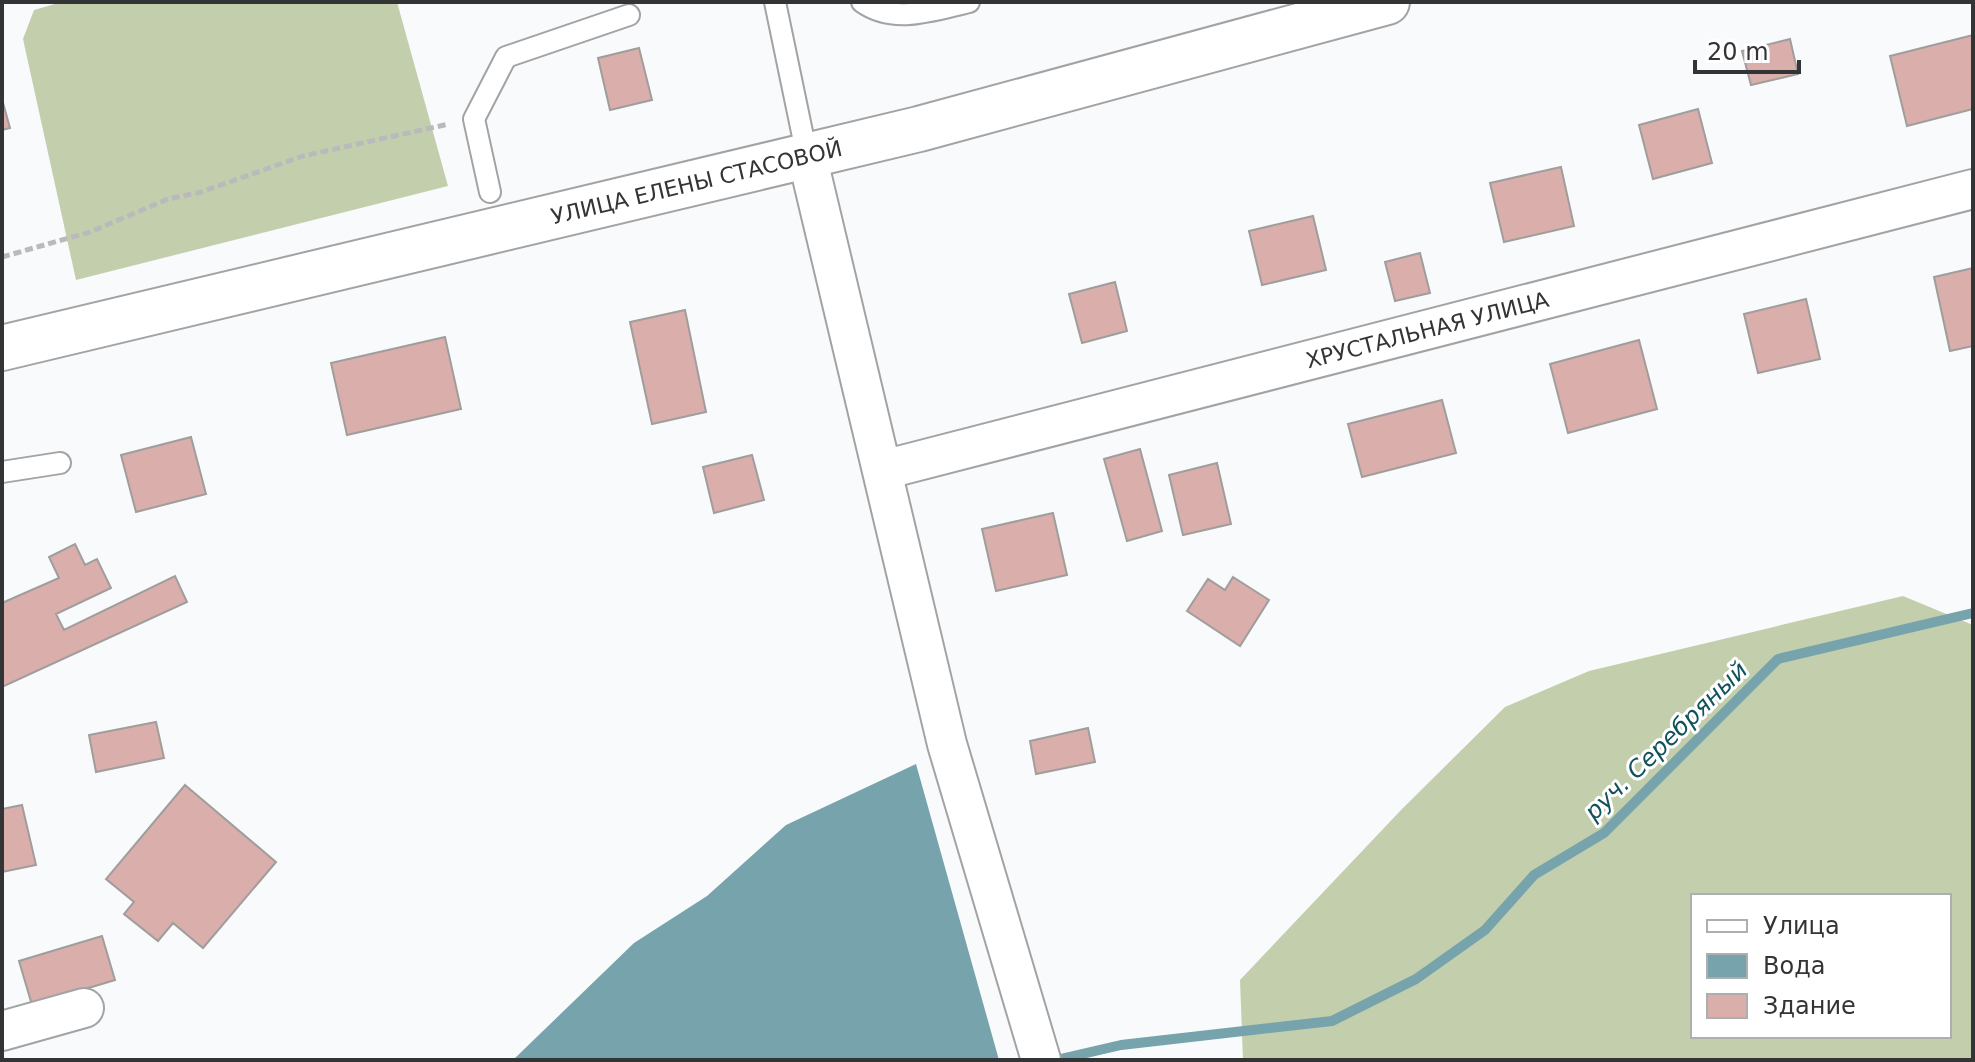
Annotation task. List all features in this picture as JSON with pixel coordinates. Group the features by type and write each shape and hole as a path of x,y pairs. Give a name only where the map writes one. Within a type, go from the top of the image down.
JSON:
{"main road":[{"name":"УЛИЦА ЕЛЕНЫ СТАСОВОЙ","path":"2,348 934,125 1387,2"}],"street":[{"path":"807,156 947,744 1041,1060"},
{"name":"ХРУСТАЛЬНАЯ УЛИЦА","path":"883,470 1973,189"},
{"path":"2,1031 84,1008"}],"lane":[{"path":"775,2 807,156"},
{"path":"862,2 893,14 911,15 969,2"},
{"path":"490,192 474,119 506,57 629,15"},
{"path":"2,472 60,463"}],"path":[{"path":"2,257 90,232 168,199 201,192 303,156 474,119"}],"green space":[{"path":"62,2 397,2 448,186 76,280 23,39 34,10"},
{"path":"1903,596 1973,625 1973,1060 1243,1060 1240,980 1402,809 1505,707 1589,671"}],"water":[{"path":"916,764 999,1060 513,1060 634,943 707,896 786,825"}],"building":[{"path":"1973,35 1973,109 1907,126 1890,56"},
{"path":"1790,39 1798,74 1751,85 1742,51"},
{"path":"639,48 652,100 610,110 598,58"},
{"path":"2,99 10,128 2,130"},
{"path":"1698,109 1712,163 1653,179 1639,125"},
{"path":"1561,167 1574,226 1504,242 1490,183"},
{"path":"1313,216 1326,270 1262,285 1249,231"},
{"path":"1420,253 1430,293 1395,301 1385,262"},
{"path":"1973,268 1973,346 1950,351 1934,277"},
{"path":"1115,282 1127,331 1082,343 1069,294"},
{"path":"1806,299 1820,359 1758,373 1744,314"},
{"path":"685,310 706,412 652,424 630,322"},
{"path":"445,337 461,409 347,435 331,363"},
{"path":"1639,340 1657,409 1568,433 1550,364"},
{"path":"1442,400 1456,453 1362,477 1348,424"},
{"path":"191,437 206,494 136,512 121,455"},
{"path":"1140,449 1162,531 1127,541 1104,459"},
{"path":"752,455 764,500 714,513 703,467"},
{"path":"1217,463 1231,524 1183,535 1169,475"},
{"path":"1053,513 1067,575 996,591 982,529"},
{"path":"75,544 85,565 97,559 111,588 56,614 64,630 175,576 187,602 2,687 2,603 59,578 49,557"},
{"path":"1233,577 1269,600 1240,646 1187,611 1208,579 1225,590"},
{"path":"156,722 164,758 96,772 89,735"},
{"path":"1088,728 1095,762 1036,774 1030,741"},
{"path":"185,785 276,862 203,948 173,923 158,941 124,914 134,902 106,879"},
{"path":"22,805 36,865 2,872 2,809"},
{"path":"102,936 115,980 32,1005 19,961"}],"waterway":[{"name":"руч. Серебряный","path":"1056,1060 1121,1045 1332,1021 1416,979 1485,930 1534,875 1604,833 1778,659 1973,613"}]}
